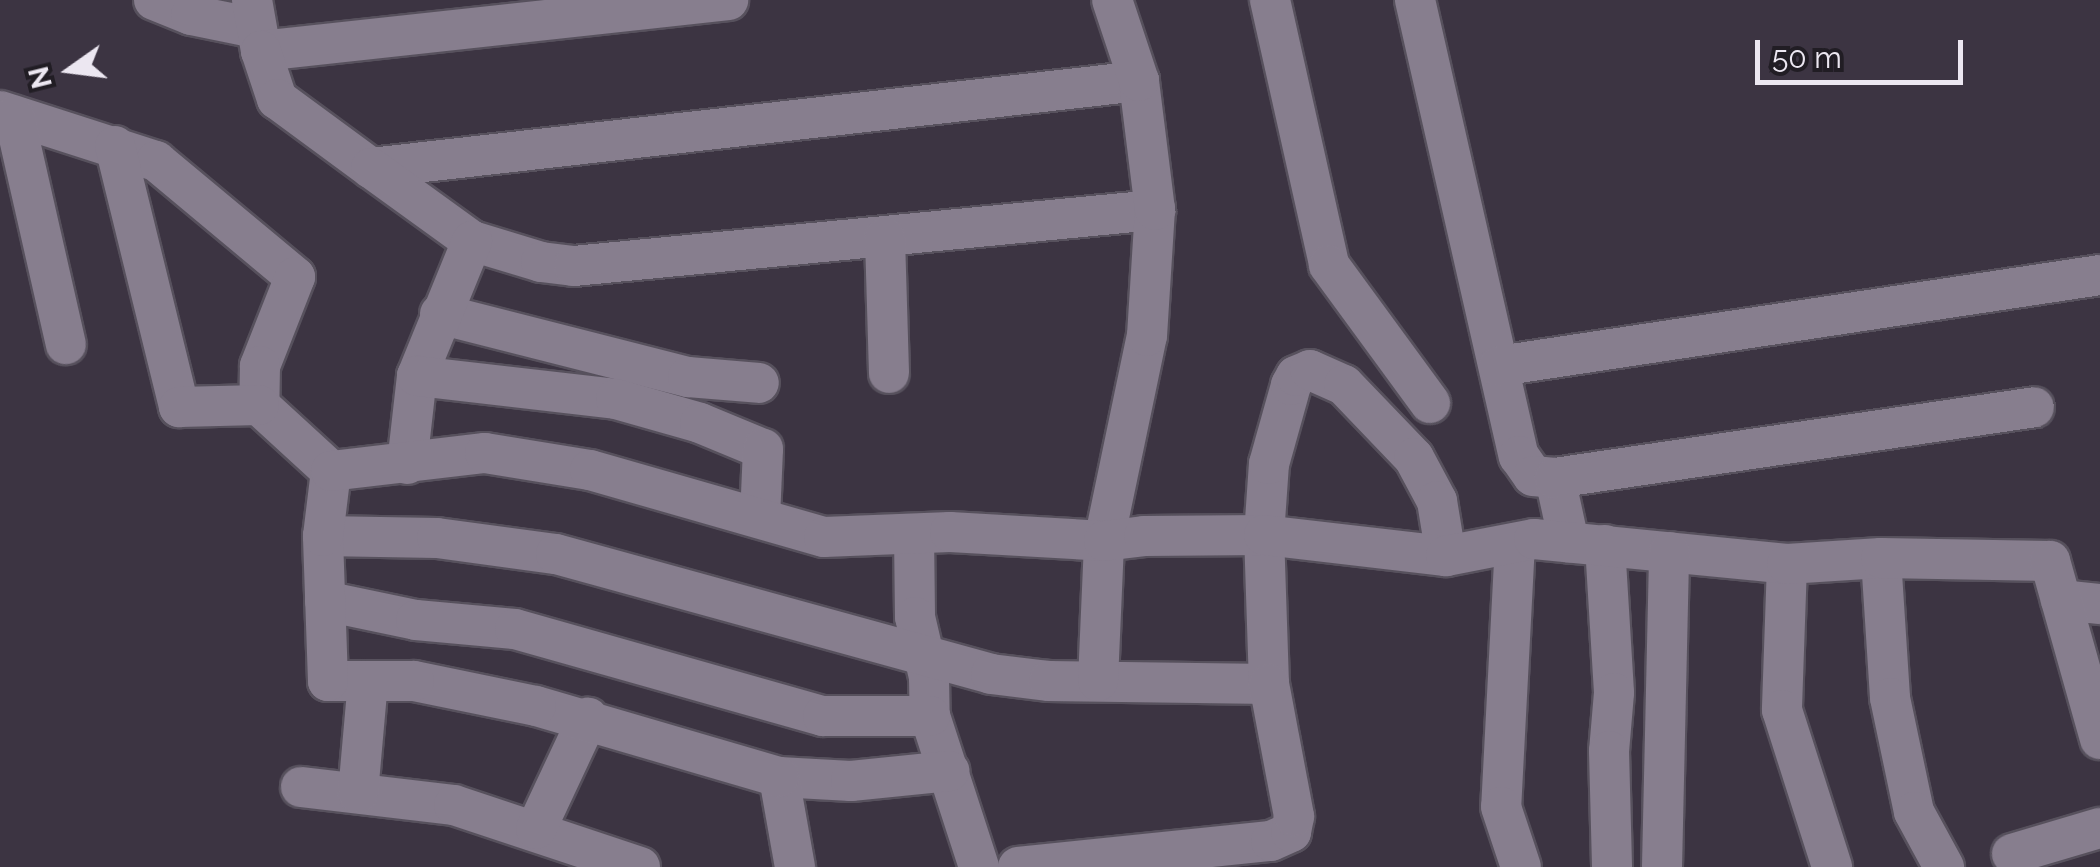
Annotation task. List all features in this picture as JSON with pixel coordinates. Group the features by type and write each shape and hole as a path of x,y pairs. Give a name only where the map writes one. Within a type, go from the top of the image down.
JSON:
{"street":[{"path":"154,0 191,15 256,26 728,0"},
{"path":"1098,681 1104,541 1147,336 1154,210 1138,81 1112,0"},
{"path":"1270,0 1329,265 1430,402"},
{"path":"1415,0 1523,468 1533,476 1555,478 2034,407"},
{"path":"256,26 278,100 472,241 541,262 574,266 1154,210"},
{"path":"371,168 1138,81"},
{"path":"7,113 156,160 296,277 260,366 259,405"},
{"path":"7,113 66,344"},
{"path":"115,146 179,407 259,405 330,470 485,453 590,470 824,537 914,534 1104,541 1144,536 1264,536 1446,556 1515,543 1587,543 1787,564 1881,558 2050,561 2080,602 2100,739"},
{"path":"885,238 889,373"},
{"path":"407,464 417,376 472,241"},
{"path":"1499,366 2100,275"},
{"path":"440,314 688,377 759,384"},
{"path":"1018,867 1272,841 1291,832 1294,816 1269,684 1264,536 1269,464 1296,376 1310,370 1324,372 1344,385 1414,458 1436,501 1446,556"},
{"path":"417,376 616,400 700,423 764,449 760,518"},
{"path":"330,470 324,536 328,680 414,681 588,718 779,776 851,781 950,770"},
{"path":"1555,478 1587,543 1614,693 1609,751 1612,867"},
{"path":"914,534 920,653 929,677 930,716 979,867"},
{"path":"324,536 437,538 556,554 660,586 991,674 1049,681 1269,684"},
{"path":"1515,543 1501,807 1521,867"},
{"path":"1662,867 1669,552"},
{"path":"1881,558 1890,698 1914,812 1944,867"},
{"path":"1787,564 1782,710 1832,867"},
{"path":"325,601 416,620 515,628 823,716 930,716"},
{"path":"358,793 368,681"},
{"path":"536,830 588,718"},
{"path":"779,776 795,867"},
{"path":"301,786 454,804 640,867"},
{"path":"2012,854 2100,828"}]}
